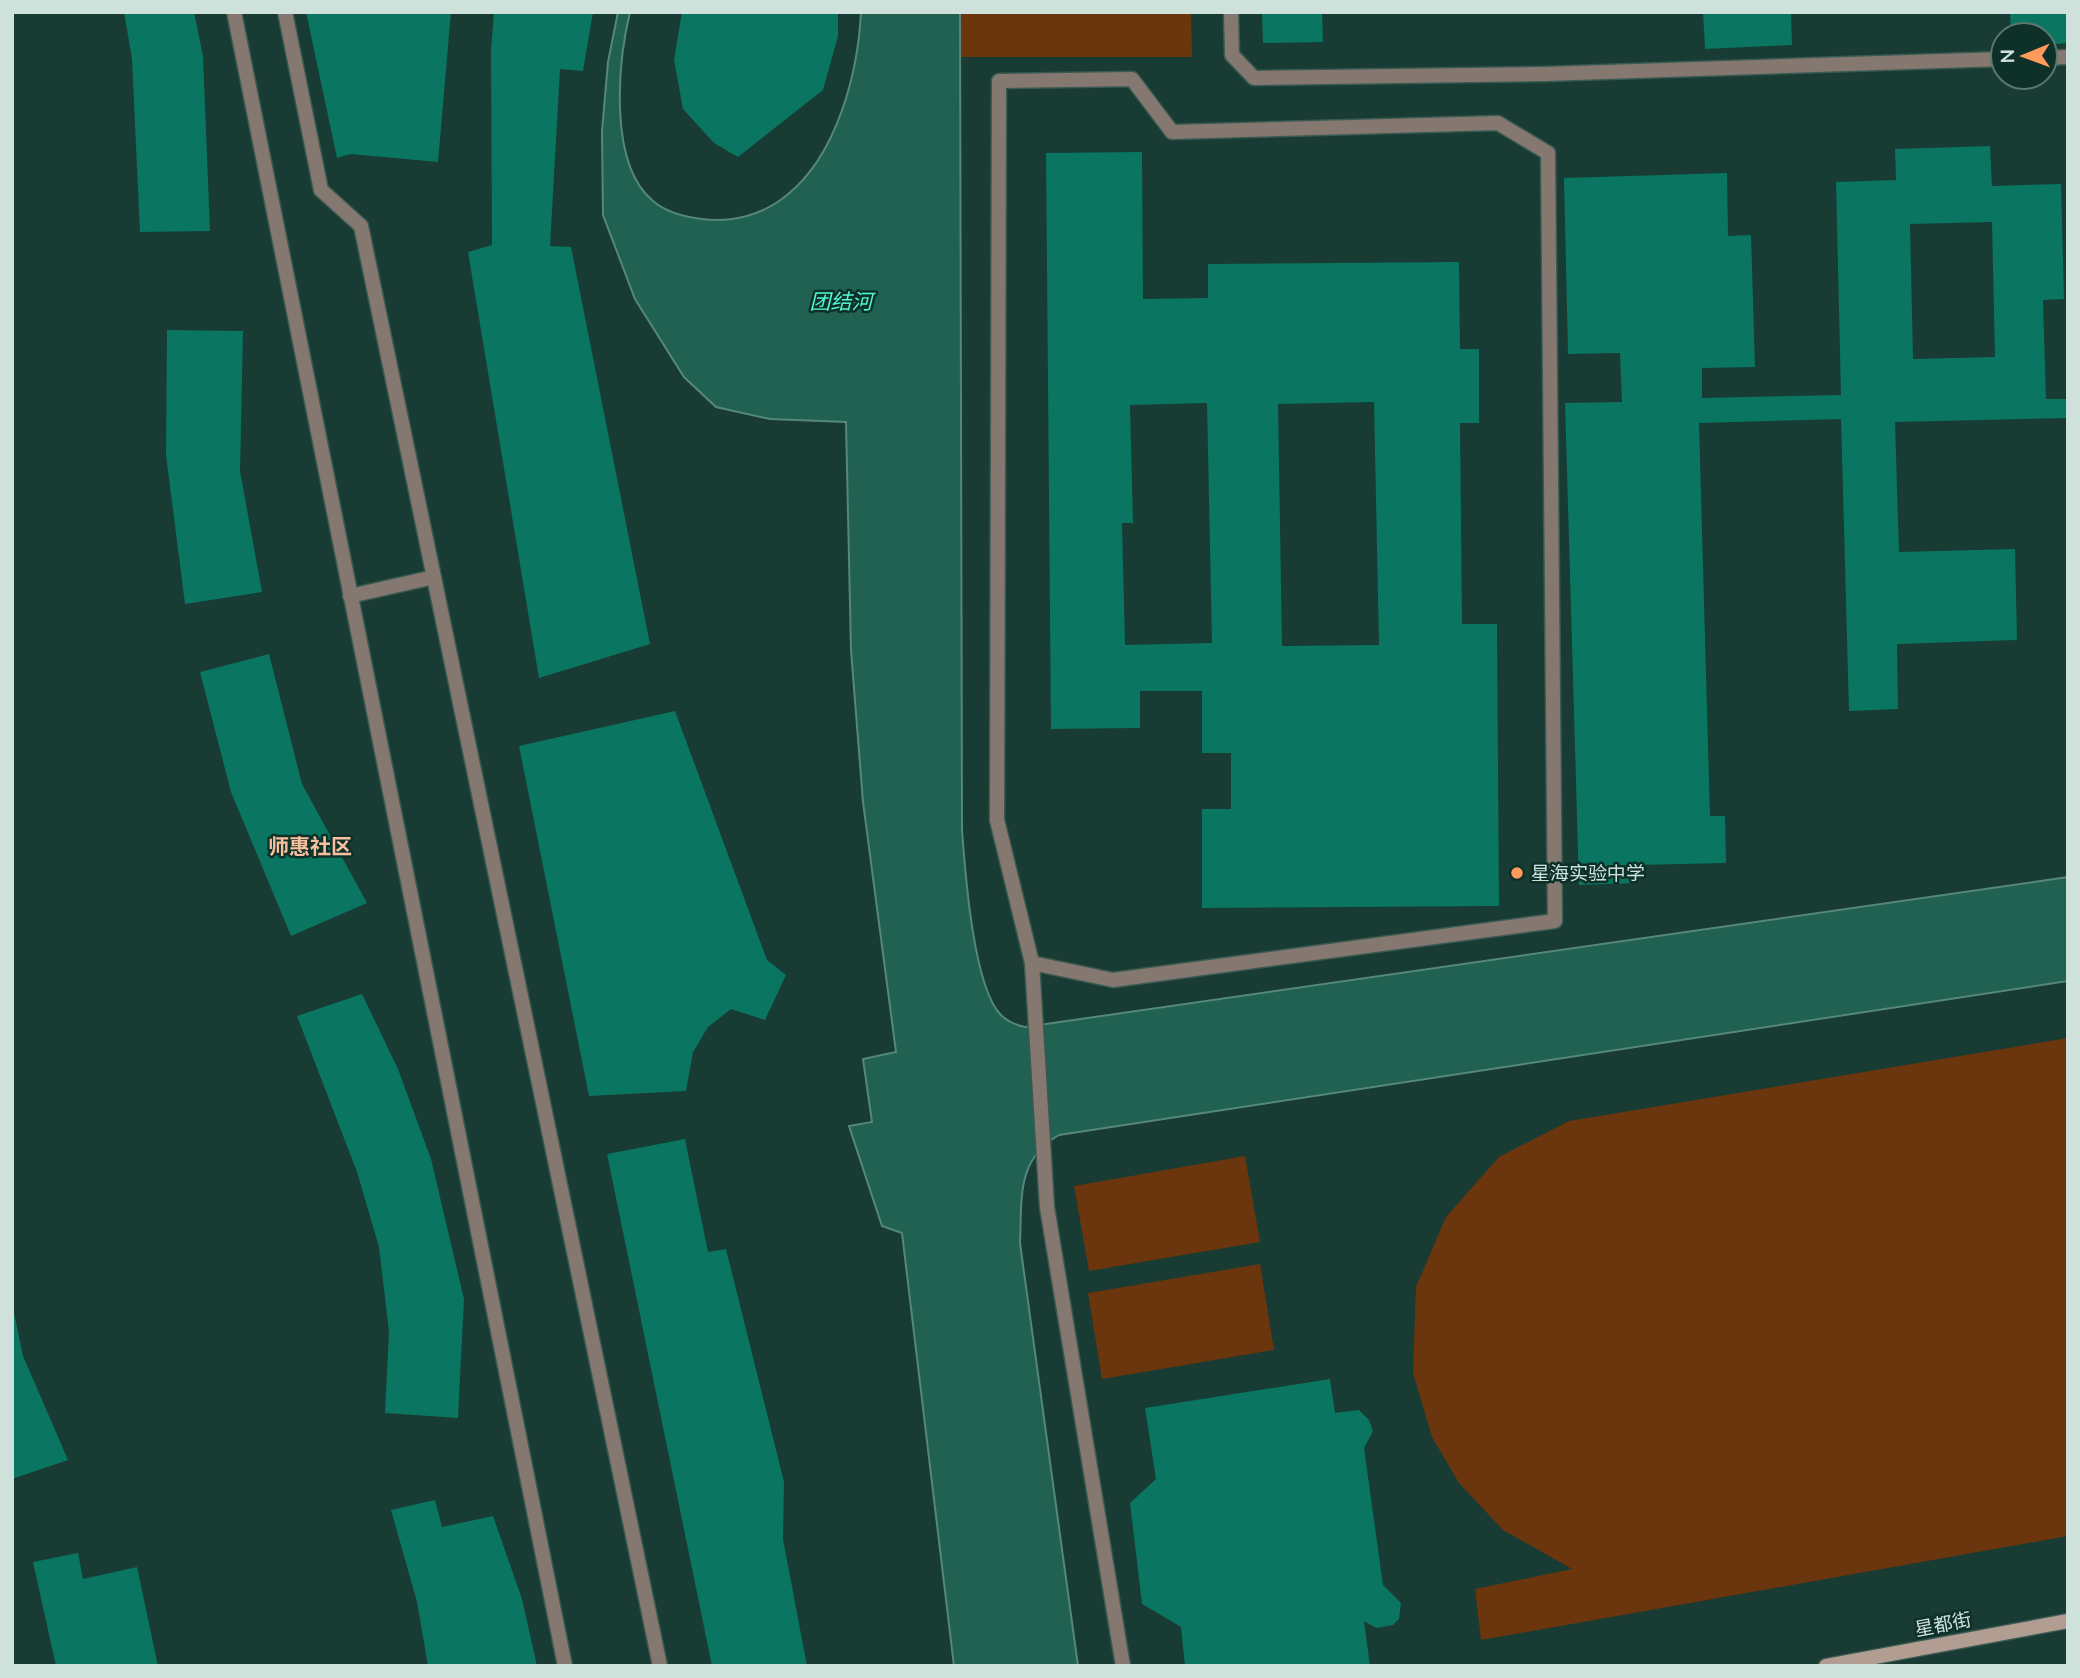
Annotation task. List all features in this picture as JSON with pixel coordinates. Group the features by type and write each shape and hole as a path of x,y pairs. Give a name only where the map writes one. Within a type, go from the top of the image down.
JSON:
{"main road":[{"name":"星都街","path":"1826,1666 2068,1621"}],"street":[{"path":"234,12 565,1666"},
{"path":"285,12 321,190 361,226 660,1666"},
{"path":"1231,12 1233,55 1254,78 1545,74 1989,59"},
{"path":"1032,963 1113,980 1555,921 1548,153 1498,123 1172,132 1132,79 999,81 997,820 1032,963 1047,1207 1123,1666"},
{"path":"350,596 435,577"}],"shaded area":[{"path":"960,12 1191,12 1192,57 959,57"},
{"path":"2068,1038 2068,1536 1481,1640 1475,1589 1572,1569 1503,1530 1459,1483 1432,1437 1413,1373 1416,1287 1446,1217 1499,1157 1569,1121"},
{"path":"1245,1156 1260,1242 1089,1271 1074,1186"},
{"path":"1260,1264 1274,1350 1102,1379 1088,1293"}],"water":[{"name":"团结河","path":"618,12 630,12 622,57 620,111 629,163 639,184 653,201 670,211 696,218 725,220 747,216 778,202 804,178 819,158 842,111 855,61 861,12 960,12 962,830 968,899 977,955 991,1001 1006,1020 1025,1027 2068,877 2068,981 1059,1135 1045,1145 1028,1168 1022,1196 1020,1243 1078,1666 954,1666 902,1233 882,1226 849,1126 872,1122 863,1059 896,1052 863,802 851,650 846,422 770,419 716,407 684,377 635,299 603,215 602,131 608,62"}],"building":[{"path":"124,12 194,12 203,56 210,231 140,232 132,59"},
{"path":"306,12 451,12 438,162 350,154 337,158"},
{"path":"494,12 593,12 583,71 560,69 550,246 571,247 650,644 539,678 468,252 492,245 491,52"},
{"path":"682,12 838,12 838,36 823,90 738,157 714,143 683,109 674,60"},
{"path":"1262,12 1322,12 1323,42 1263,43"},
{"path":"1703,12 1791,12 1792,45 1705,49"},
{"path":"2010,12 2068,12 2068,43 2059,44 2059,21 2010,21"},
{"path":"1990,146 1992,186 2061,184 2064,299 2043,300 2046,399 2068,399 2068,418 1895,422 1899,552 2015,549 2017,640 1897,644 1898,709 1849,711 1841,419 1699,423 1710,816 1725,816 1726,863 1637,865 1637,883 1579,885 1565,403 1622,402 1620,353 1568,354 1564,178 1727,173 1728,236 1751,235 1755,367 1702,368 1702,398 1841,395 1836,182 1896,180 1895,149","holes":["1992,222 1995,357 1913,359 1910,224"]},
{"path":"1142,152 1143,299 1208,298 1208,264 1459,262 1460,349 1479,349 1479,423 1460,423 1462,624 1497,624 1499,906 1202,908 1202,809 1231,809 1231,753 1202,753 1202,691 1140,691 1140,728 1051,729 1046,153","holes":["1374,402 1379,645 1282,646 1278,404","1207,403 1212,643 1125,645 1122,523 1133,523 1130,405"]},
{"path":"167,330 243,331 240,471 262,592 185,604 166,455"},
{"path":"269,654 302,784 367,903 291,936 231,792 200,672"},
{"path":"675,711 767,960 786,975 765,1020 731,1009 708,1027 693,1052 686,1091 589,1096 519,746"},
{"path":"362,994 398,1069 431,1159 464,1299 458,1418 385,1413 389,1332 379,1247 357,1172 297,1016"},
{"path":"685,1139 708,1252 726,1249 784,1482 783,1539 807,1666 712,1666 607,1154"},
{"path":"12,1303 23,1356 68,1460 12,1479"},
{"path":"1330,1379 1335,1413 1359,1410 1369,1420 1373,1431 1364,1448 1383,1585 1401,1603 1399,1619 1393,1625 1376,1628 1364,1621 1370,1666 1185,1666 1181,1627 1142,1604 1130,1503 1156,1479 1145,1408"},
{"path":"435,1500 442,1527 493,1516 522,1599 537,1666 428,1666 417,1602 391,1510"},
{"path":"78,1553 83,1579 137,1567 158,1666 56,1666 33,1562"}],"place":[{"name":"星海实验中学","path":"1517,873"}],"district":[{"name":"师惠社区","path":"310,847"}]}
